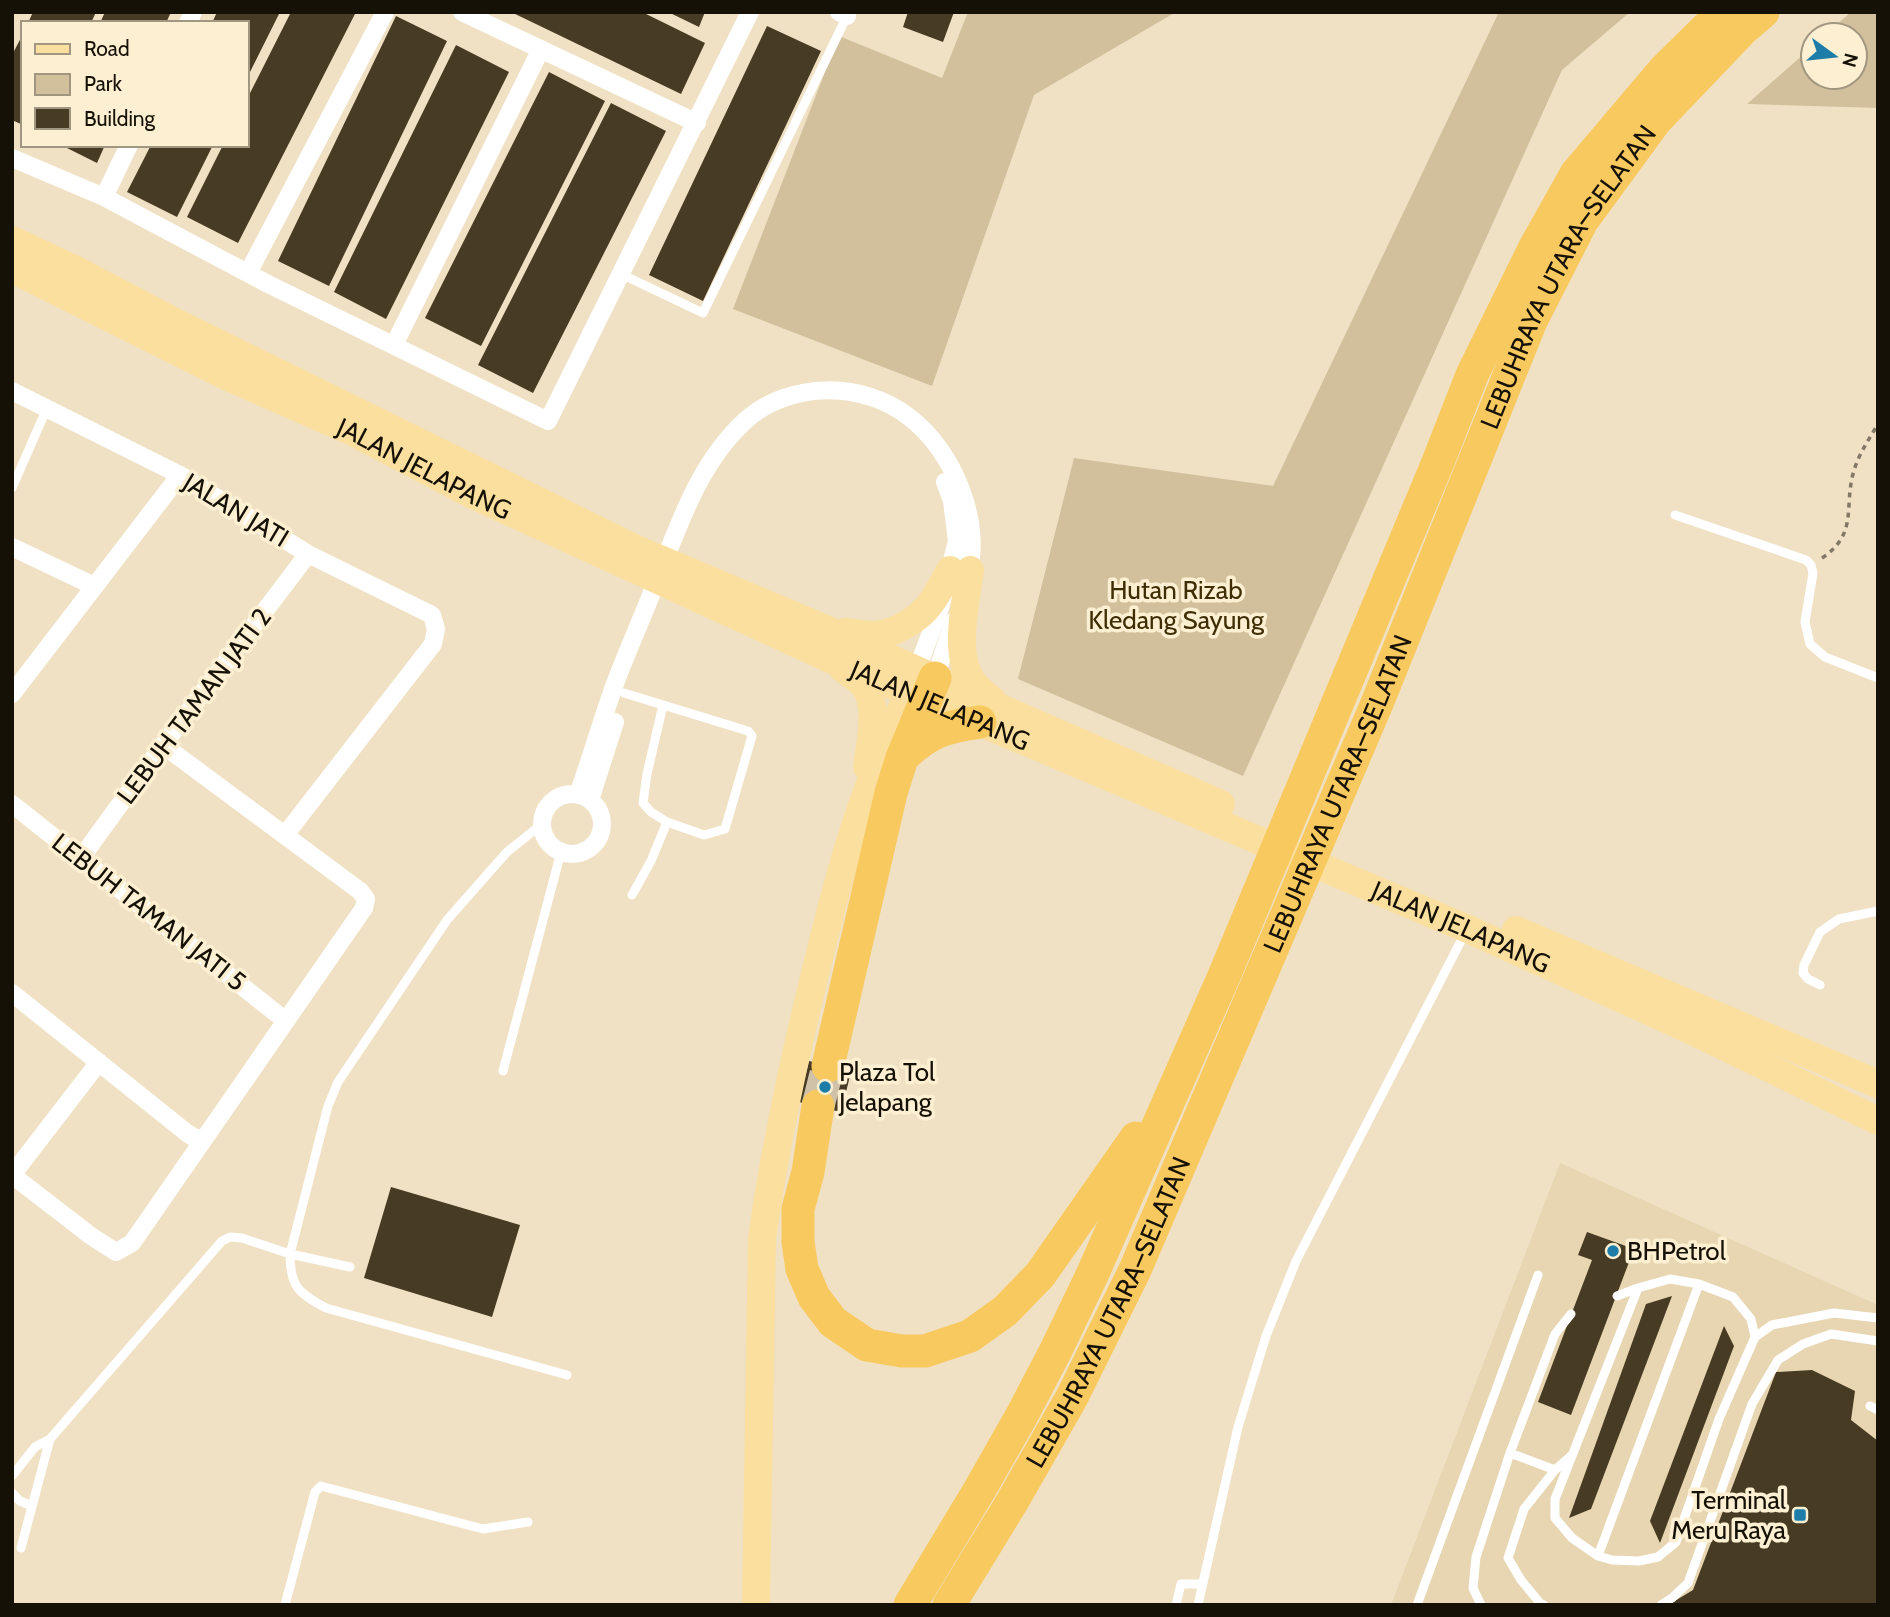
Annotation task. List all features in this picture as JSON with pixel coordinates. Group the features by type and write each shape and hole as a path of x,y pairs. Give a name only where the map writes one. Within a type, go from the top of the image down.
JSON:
{"highway":[{"name":"LEBUHRAYA UTARA–SELATAN","path":"910,1605 980,1489 1056,1350 1093,1273 1224,976 1438,463 1472,375 1535,247 1576,174 1665,69 1723,12"},
{"name":"LEBUHRAYA UTARA–SELATAN","path":"948,1605 1012,1502 1072,1397 1135,1270 1378,701 1531,321 1582,221 1656,120 1742,30 1763,12"},
{"path":"828,1066 891,793 922,685"},
{"path":"902,758 914,746 937,732 991,716"},
{"path":"818,1106 808,1172 798,1209 798,1242 802,1269 814,1297 833,1322 867,1345 902,1351 925,1351 970,1336 1005,1311 1040,1275 1136,1139 1200,1032"}],"main road":[{"name":"JALAN JELAPANG","path":"12,240 828,644"},
{"name":"JALAN JELAPANG","path":"12,269 228,377 353,432 475,496 922,685 1686,1028 1878,1121"},
{"path":"756,1605 762,1239 770,1180 793,1062 830,913 862,807 872,736 872,706 867,689 828,644 891,632 903,626 929,606 960,570"},
{"path":"960,570 965,665 991,716"},
{"path":"862,807 922,685"},
{"name":"JALAN JELAPANG","path":"991,716 1400,882 1878,1084"}],"street":[{"path":"248,273 385,12"},
{"path":"462,12 696,123"},
{"path":"12,158 104,197 248,273 548,421 750,12"},
{"path":"394,345 541,49"},
{"path":"104,197 128,147"},
{"path":"584,798 613,689 669,550 710,463 748,418 778,400 809,391 827,390 861,394 908,416 933,439 945,457 965,499 973,554 960,570"},
{"name":"JALAN JATI","path":"12,391 180,475 308,554 432,615 436,629 433,645 285,835"},
{"path":"584,798 691,520 710,481 738,440 760,420 794,404 835,400 857,403 888,414 916,435 943,475 952,501 960,570 945,651 922,685"},
{"path":"12,694 180,475"},
{"path":"12,547 94,586"},
{"name":"LEBUH TAMAN JATI 2","path":"81,858 308,554"},
{"path":"99,1062 12,1175 116,1252 132,1243 143,1230 364,908 366,899 360,891 163,745"},
{"path":"561,797 584,798 597,807 603,825 596,843 580,854 570,855 561,852 547,841 542,824 548,807 561,797"},
{"name":"LEBUH TAMAN JATI 5","path":"12,804 286,1021"},
{"path":"12,993 187,1133 195,1138 205,1138"}],"lane":[{"path":"621,274 703,313 845,14"},
{"path":"12,488 47,408"},
{"path":"1675,515 1806,560 1813,573 1805,622 1810,644 1825,657 1878,678"},
{"path":"624,693 748,731 752,736 725,829 704,835 667,822 643,803 663,705"},
{"path":"632,895 651,861 667,822"},
{"path":"542,824 507,852 447,920 338,1082 328,1106 290,1254 290,1274 297,1287 309,1299 326,1308 567,1375"},
{"path":"503,1072 561,852"},
{"path":"1820,985 1803,973 1804,965 1820,932 1839,919 1878,911"},
{"path":"1198,1605 1238,1427 1266,1336 1296,1261 1468,929"},
{"path":"12,1476 35,1447 50,1439 222,1241 230,1237 242,1238 290,1254 350,1267"},
{"path":"1417,1605 1538,1275"},
{"path":"1616,1296 1670,1279 1699,1284 1733,1297 1751,1319 1755,1336"},
{"path":"1598,1556 1699,1284"},
{"path":"1638,1288 1555,1499 1555,1518 1572,1538 1598,1556 1612,1560 1639,1561 1658,1557 1676,1542 1719,1419 1755,1336 1772,1325 1834,1312 1878,1318"},
{"path":"1481,1605 1473,1588 1476,1557 1510,1453 1555,1334 1571,1314"},
{"path":"1661,1605 1688,1583 1752,1404 1778,1360 1803,1344 1831,1334 1878,1340"},
{"path":"21,1548 50,1439"},
{"path":"1510,1453 1555,1469"},
{"path":"1544,1605 1521,1580 1508,1558 1524,1509 1555,1469 1573,1455"},
{"path":"285,1605 315,1492 321,1486 483,1530 528,1522"},
{"path":"12,1493 20,1501 32,1506"},
{"path":"1176,1605 1181,1584 1202,1584"}],"path":[{"path":"1811,565 1833,551 1849,522 1852,477 1860,454 1878,424"}],"shaded area":[{"path":"1560,1163 1878,1305 1878,1605 1391,1605"}],"green space":[{"path":"968,12 1176,12 1034,95 932,386 733,309 839,36 942,78"},
{"name":"Hutan Rizab Kledang Sayung","path":"1499,12 1630,12 1562,70 1243,776 1018,679 1074,458 1273,486"},
{"path":"1851,12 1878,12 1878,108 1747,104 1799,58 1799,91 1869,91 1869,21 1841,21"}],"building":[{"path":"33,12 96,12 92,21 29,21"},
{"path":"105,12 171,12 167,21 101,21"},
{"path":"217,12 280,12 248,76 248,21 213,21"},
{"path":"291,12 356,12 238,243 187,217 222,147 248,147 248,97"},
{"path":"511,12 642,12 705,43 681,94"},
{"path":"668,12 705,12 699,27"},
{"path":"908,12 954,12 943,42 903,27"},
{"path":"396,16 447,41 329,286 278,261"},
{"path":"767,26 821,51 703,301 649,275"},
{"path":"21,38 21,124 12,120 12,55"},
{"path":"456,45 509,72 386,319 334,292"},
{"path":"549,72 605,101 481,346 425,318"},
{"path":"611,103 666,131 533,393 478,365"},
{"path":"65,147 104,147 97,163"},
{"path":"150,147 212,147 177,217 127,192"},
{"name":"Plaza Tol Jelapang","path":"809,1061 851,1072 841,1112 799,1102"},
{"path":"391,1187 520,1225 492,1317 364,1278"},
{"path":"1587,1232 1634,1249 1571,1415 1538,1402 1592,1260 1578,1255"},
{"path":"1672,1296 1591,1509 1569,1518 1646,1304"},
{"path":"1724,1326 1734,1346 1660,1543 1650,1521"},
{"name":"Terminal Meru Raya","path":"1812,1370 1855,1391 1851,1420 1878,1441 1878,1605 1668,1605 1693,1590 1776,1372"}],"tunnel":[{"path":"818,1106 828,1066"}],"place":[{"name":"Plaza Tol Jelapang","path":"825,1087"},
{"name":"BHPetrol","path":"1613,1251"},
{"name":"Terminal Meru Raya","path":"1800,1515"}]}
